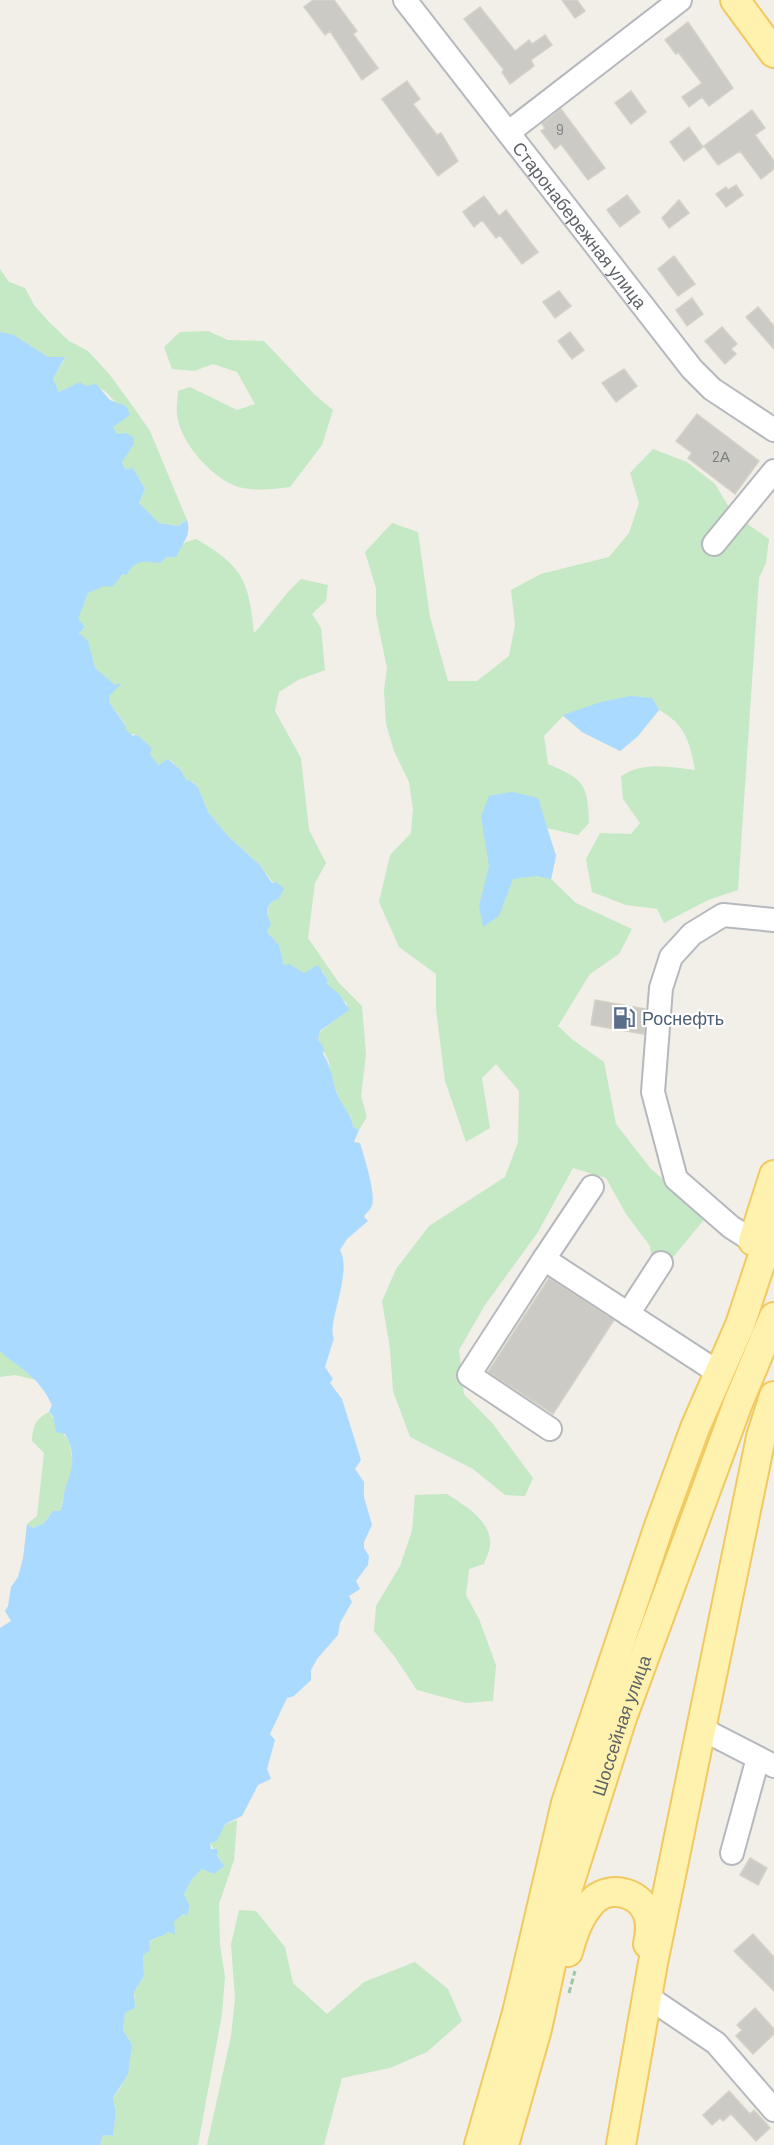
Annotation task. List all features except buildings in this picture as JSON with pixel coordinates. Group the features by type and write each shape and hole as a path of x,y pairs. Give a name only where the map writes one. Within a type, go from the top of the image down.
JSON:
{"main road":[{"path":"735,0 774,53"},
{"name":"Шоссейная улица","path":"740,1325 743,1280 774,1175"},
{"name":"Шоссейная улица","path":"479,2145 517,2013 567,1803 658,1526 740,1325 774,1222"},
{"name":"Шоссейная улица","path":"504,2145 537,2029 567,1891 622,1718 738,1403 774,1317"},
{"path":"621,2145 653,1963 700,1728 767,1441 774,1396"},
{"path":"537,2029 558,1983 576,1925 591,1903 600,1896 617,1892 630,1895 642,1904 650,1925 648,1952 653,1963"}],"street":[{"name":"Старонабережная улица","path":"405,0 701,380 774,430"},
{"path":"509,132 680,0"},
{"path":"714,544 774,471"},
{"path":"753,1241 731,1227 676,1179 653,1092 661,988 671,957 692,934 723,915 774,920"},
{"path":"550,1429 469,1376 592,1186"},
{"path":"544,1259 719,1373"},
{"path":"628,1314 661,1263"},
{"path":"700,1728 766,1762 732,1853"},
{"path":"648,1997 716,2043 774,2110"}],"path":[{"path":"569,1994 578,1961"}],"green space":[{"path":"0,269 9,282 25,288 34,305 49,322 69,341 88,351 110,375 150,431 187,520 178,526 159,523 139,503 145,489 133,468 125,469 122,462 133,444 117,434 113,427 125,417 126,406 117,403 106,392 97,388 86,387 59,392 53,379 65,358 48,357 20,339 0,332"},
{"path":"208,331 228,340 264,341 314,394 333,410 322,445 290,487 255,489 232,485 200,460 184,437 177,414 178,391 190,387 237,410 255,404 237,372 213,364 194,371 172,369 164,347 180,332"},
{"path":"653,449 687,462 715,484 733,514 769,539 766,563 759,578 738,890 708,900 664,923 657,909 626,905 592,892 586,859 600,833 631,834 640,823 623,799 621,776 639,768 648,767 695,770 685,735 675,721 659,710 637,737 620,751 582,732 563,716 544,736 548,764 569,774 581,784 587,799 589,823 578,835 546,828 556,856 551,879 576,903 632,929 619,954 590,974 558,1026 604,1062 616,1124 651,1169 707,1216 655,1279 650,1246 626,1214 606,1178 573,1168 538,1232 485,1305 459,1350 464,1394 493,1424 533,1478 525,1496 505,1495 473,1469 410,1437 393,1391 390,1349 382,1301 396,1269 429,1226 505,1177 518,1142 519,1091 496,1064 482,1078 490,1128 466,1142 445,1081 436,1009 436,974 399,947 379,902 390,855 411,833 413,809 409,782 394,751 386,724 384,690 387,668 376,615 376,588 365,552 392,523 418,532 430,617 448,681 477,681 509,656 515,625 511,590 541,574 609,557 629,533 639,503 630,473"},
{"path":"196,539 224,558 241,577 249,600 254,633 301,579 328,585 326,601 312,614 321,628 325,670 298,680 279,692 275,711 301,758 309,830 326,863 315,883 308,938 339,983 362,1006 366,1055 361,1096 367,1117 359,1130 353,1127 351,1117 340,1101 331,1076 329,1062 318,1040 320,1032 344,1013 347,1004 327,984 322,970 304,973 284,965 279,945 267,932 270,904 279,899 281,893 260,865 228,836 208,812 198,787 192,781 186,781 181,770 169,759 159,765 150,755 152,748 136,734 129,735 125,730 126,725 109,702 110,695 120,684 115,686 95,668 89,648 79,632 85,627 77,619 88,593 118,579 135,563 145,560 160,563 186,542"},
{"path":"0,1351 25,1368 36,1380 15,1375 0,1377"},
{"path":"49,1412 69,1442 73,1462 71,1480 67,1484 60,1511 53,1511 44,1523 33,1528 27,1524 37,1516 44,1453 32,1441 32,1436 38,1420"},
{"path":"447,1494 482,1521 489,1536 490,1547 484,1564 469,1569 466,1595 479,1619 496,1665 493,1701 466,1703 417,1690 374,1631 376,1606 400,1566 412,1531 415,1495"},
{"path":"237,1820 234,1860 219,1904 220,1945 225,1977 222,2014 198,2145 100,2145 103,2135 113,2136 116,2112 113,2098 127,2074 130,2056 130,2047 123,2030 125,2013 135,1998 134,1992 144,1976 143,1955 149,1942 168,1932 173,1922 183,1914 187,1916 190,1906 184,1894 192,1879 202,1869 214,1874 222,1862 210,1843 225,1824"},
{"path":"239,1910 256,1911 285,1947 293,1983 327,2014 364,1982 415,1962 448,1989 462,2021 427,2052 390,2068 342,2078 324,2145 207,2145 231,2036 235,1998 231,1944"}],"water":[{"path":"0,332 14,335 48,357 65,357 53,379 59,392 80,382 85,386 96,384 110,400 126,406 130,415 113,427 117,434 126,433 133,437 134,444 122,462 125,469 133,468 145,489 139,503 159,523 178,526 187,520 187,535 176,557 167,557 160,563 140,562 133,566 127,575 123,574 112,587 104,586 88,593 78,619 85,627 79,633 88,641 95,668 115,685 122,683 110,695 109,702 126,726 126,730 133,736 136,734 152,748 150,755 159,765 168,759 181,770 186,780 198,787 208,812 228,836 260,865 272,883 276,882 284,888 279,899 269,905 268,916 271,923 267,932 279,945 284,965 289,964 304,973 318,965 327,979 327,984 340,995 349,1010 320,1031 318,1040 324,1048 323,1054 339,1098 353,1127 359,1130 354,1142 360,1143 373,1199 364,1217 368,1221 347,1239 340,1250 343,1260 342,1284 333,1322 334,1338 325,1367 333,1379 330,1383 342,1399 361,1460 355,1469 364,1482 364,1497 372,1525 364,1542 364,1548 369,1556 368,1565 356,1581 360,1589 349,1596 352,1602 340,1623 338,1635 317,1659 311,1670 311,1680 294,1696 287,1698 270,1734 275,1740 267,1769 271,1779 258,1785 242,1816 225,1824 217,1841 210,1843 211,1849 218,1849 217,1855 224,1866 214,1874 202,1869 192,1879 184,1894 190,1906 187,1916 183,1914 174,1922 175,1934 168,1932 149,1942 150,1950 143,1955 144,1976 134,1992 135,2008 125,2013 123,2030 132,2045 128,2074 113,2098 116,2112 113,2136 103,2135 100,2145 0,2145 0,1628 11,1621 5,1611 11,1587 18,1577 23,1558 27,1524 33,1528 44,1523 53,1511 60,1511 70,1473 72,1454 65,1434 56,1432 53,1416 49,1412 52,1405 47,1395 29,1375 0,1351"},
{"path":"631,696 652,698 659,710 637,737 620,751 582,732 563,715 601,702"},
{"path":"512,792 538,798 556,856 551,879 535,876 513,879 499,916 483,927 479,906 489,866 481,816 489,796"}],"place":[{"name":"Роснефть","path":"624,1018"}]}
